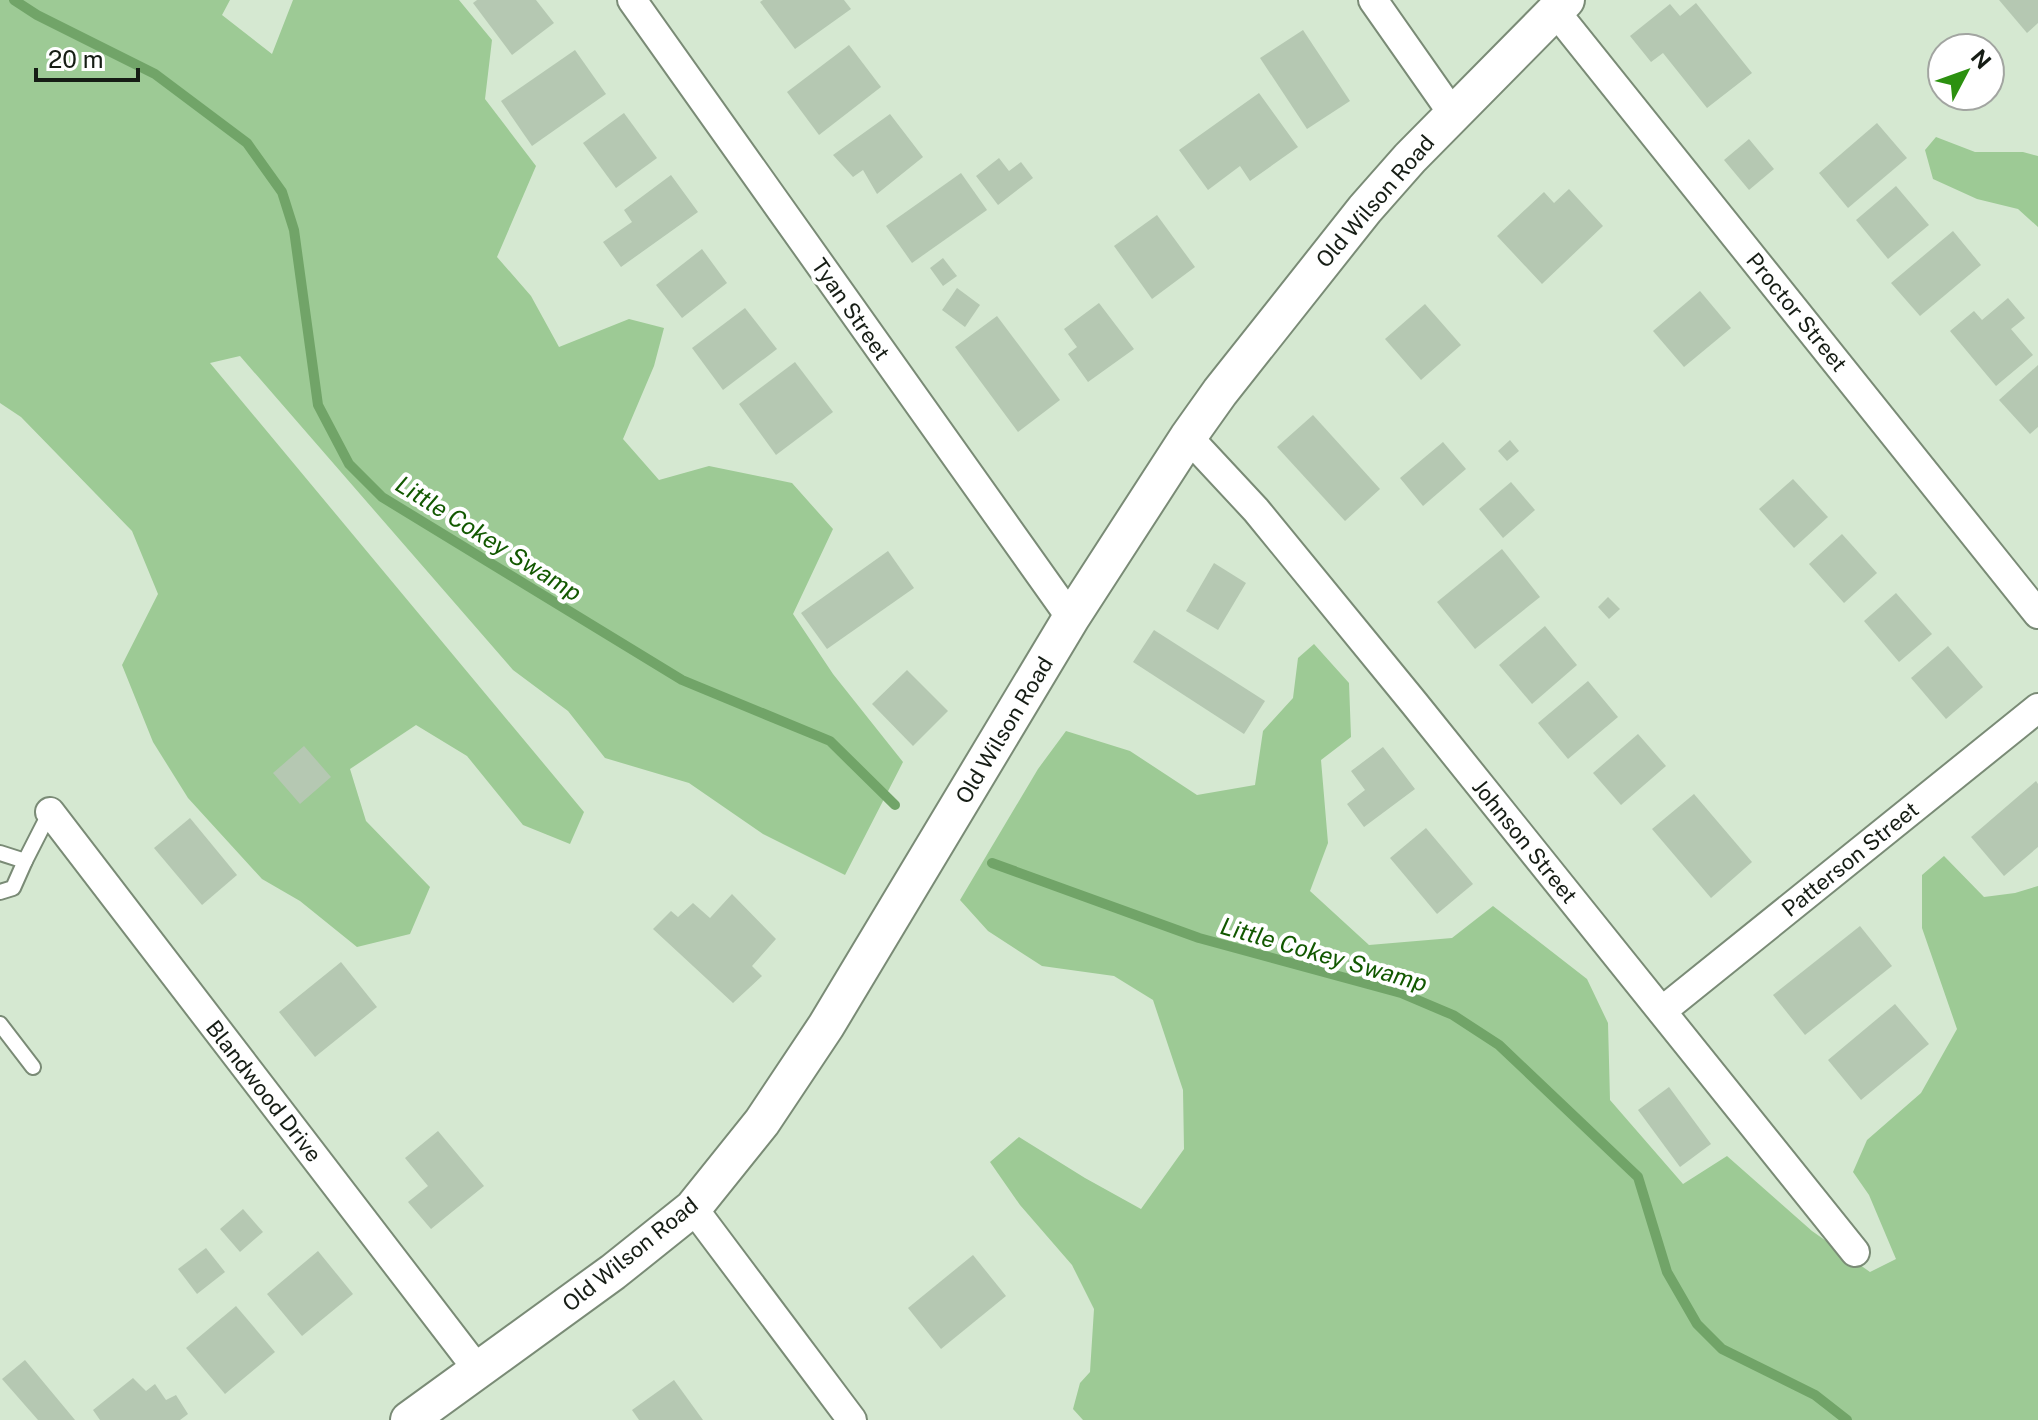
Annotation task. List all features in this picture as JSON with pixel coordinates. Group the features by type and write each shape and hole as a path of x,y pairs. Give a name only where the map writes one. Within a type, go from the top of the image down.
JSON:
{"street":[{"name":"Tyan Street","path":"632,0 1071,618"},
{"path":"1373,0 1453,114"},
{"name":"Old Wilson Road","path":"409,1420 613,1272 693,1208 762,1122 826,1026 1071,618 1188,437 1354,221 1410,158 1560,5"},
{"name":"Proctor Street","path":"1560,5 2038,614"},
{"name":"Johnson Street","path":"1188,437 1256,510 1855,1252"},
{"name":"Patterson Street","path":"1662,1011 2038,708"},
{"name":"Blandwood Drive","path":"50,812 478,1370"},
{"path":"693,1208 852,1420"}],"lane":[{"path":"0,892 13,888 50,812"},
{"path":"0,853 25,861"},
{"path":"0,1024 33,1067"}],"green space":[{"path":"0,0 230,0 222,15 272,54 293,0 459,0 492,40 485,99 536,166 497,257 531,296 559,347 629,319 664,328 654,366 623,439 659,480 709,466 792,483 833,529 793,614 833,674 903,762 845,875 763,834 689,783 605,758 568,711 513,670 240,356 210,363 584,812 570,844 523,825 467,756 416,725 350,769 366,821 430,887 410,934 357,947 300,901 262,879 188,798 153,742 122,665 158,594 132,531 21,417 0,403"},
{"path":"1936,137 1975,152 2023,152 2038,156 2038,227 2018,209 1977,199 1933,179 1925,150"},
{"path":"1314,644 1349,683 1351,737 1321,760 1328,843 1310,891 1369,945 1452,938 1493,906 1587,979 1608,1023 1610,1100 1683,1184 1727,1156 1812,1231 1870,1272 1896,1259 1869,1195 1853,1172 1867,1140 1921,1093 1957,1029 1922,928 1922,875 1944,856 1984,897 2038,886 2038,1420 1083,1420 1073,1409 1080,1383 1090,1372 1094,1309 1072,1265 1020,1205 990,1162 1019,1137 1141,1209 1184,1149 1183,1090 1153,1000 1114,976 1042,966 988,931 960,900 1038,769 1066,731 1130,751 1197,795 1255,785 1263,731 1293,698 1298,658"}],"building":[{"path":"477,0 536,0 554,23 512,55 473,3"},
{"path":"844,0 851,9 795,49 760,2"},
{"path":"1999,0 2038,0 2038,23 2027,33"},
{"path":"1696,3 1752,73 1707,108 1663,53 1651,62 1630,36 1670,4 1680,16"},
{"path":"1303,30 1350,101 1307,129 1260,58"},
{"path":"849,45 881,87 819,135 787,92"},
{"path":"575,50 606,94 532,146 501,101"},
{"path":"1259,93 1298,147 1250,181 1240,166 1208,190 1179,150"},
{"path":"624,113 657,158 616,188 583,143"},
{"path":"890,114 923,157 877,194 863,170 853,177 833,155"},
{"path":"1877,123 1907,158 1848,208 1819,173"},
{"path":"1749,139 1774,169 1749,190 1724,160"},
{"path":"999,158 1009,171 1021,162 1033,178 998,205 976,176"},
{"path":"961,173 987,210 912,263 886,226"},
{"path":"671,175 698,212 621,267 603,242 632,222 624,210"},
{"path":"1896,186 1929,225 1888,259 1856,220"},
{"path":"1569,189 1603,226 1542,284 1497,236 1544,192 1554,203"},
{"path":"1157,215 1195,267 1152,299 1114,246"},
{"path":"1953,231 1981,265 1920,316 1891,283"},
{"path":"702,249 727,283 682,318 656,285"},
{"path":"943,258 957,276 943,286 930,268"},
{"path":"957,288 980,305 965,327 942,310"},
{"path":"1700,291 1731,328 1684,367 1653,331"},
{"path":"2008,298 2025,318 2011,329 2033,355 1996,386 1950,331 1974,311 1982,320"},
{"path":"1099,303 1134,349 1088,382 1068,354 1077,347 1064,329"},
{"path":"1425,304 1461,345 1421,380 1385,339"},
{"path":"745,308 777,349 723,390 692,348"},
{"path":"997,316 1060,400 1018,432 955,347"},
{"path":"795,362 833,412 776,455 739,404"},
{"path":"2038,365 2038,427 2030,434 1999,400"},
{"path":"1313,415 1380,489 1345,521 1277,447"},
{"path":"1510,440 1519,451 1507,461 1498,451"},
{"path":"1443,442 1466,469 1423,506 1400,478"},
{"path":"1793,479 1828,517 1794,548 1759,509"},
{"path":"1511,482 1535,510 1503,538 1479,509"},
{"path":"1842,534 1877,573 1844,603 1809,564"},
{"path":"1502,549 1540,597 1475,649 1437,602"},
{"path":"888,551 914,588 827,649 801,613"},
{"path":"1214,563 1246,583 1218,630 1186,611"},
{"path":"1896,593 1932,634 1899,662 1864,621"},
{"path":"1608,597 1620,609 1609,619 1598,607"},
{"path":"1545,626 1577,665 1532,704 1499,665"},
{"path":"1154,630 1265,701 1244,734 1133,662"},
{"path":"1948,646 1983,687 1946,719 1911,678"},
{"path":"907,670 948,711 913,746 872,704"},
{"path":"1588,681 1618,717 1568,759 1538,723"},
{"path":"1638,734 1666,766 1621,805 1593,773"},
{"path":"304,746 331,777 300,804 273,773"},
{"path":"1383,747 1415,789 1364,827 1347,804 1365,790 1351,771"},
{"path":"2036,781 2038,847 2004,876 1971,837"},
{"path":"1694,794 1752,862 1711,898 1652,829"},
{"path":"190,818 237,875 202,905 154,848"},
{"path":"1426,828 1473,884 1437,914 1390,858"},
{"path":"732,894 776,939 752,966 762,976 733,1003 653,929 671,911 678,917 693,903 710,918"},
{"path":"1860,926 1892,966 1805,1035 1773,995"},
{"path":"341,962 377,1007 315,1057 279,1012"},
{"path":"1895,1004 1929,1044 1861,1100 1828,1060"},
{"path":"1669,1087 1711,1144 1680,1167 1638,1110"},
{"path":"438,1131 484,1186 431,1229 408,1202 428,1186 405,1158"},
{"path":"243,1209 263,1232 240,1252 220,1229"},
{"path":"206,1248 225,1272 197,1294 178,1269"},
{"path":"318,1251 353,1294 302,1336 267,1294"},
{"path":"973,1255 1006,1296 941,1349 908,1308"},
{"path":"236,1306 275,1352 225,1394 186,1348"},
{"path":"25,1360 75,1420 38,1420 2,1379"},
{"path":"133,1378 146,1391 155,1384 166,1400 176,1395 188,1414 180,1420 100,1420 93,1410"},
{"path":"674,1380 703,1420 639,1420 632,1410"}],"waterway":[{"name":"Little Cokey Swamp","path":"14,0 37,15 155,74 247,143 282,192 294,230 318,405 349,464 382,497 682,680 830,741 895,805"},
{"name":"Little Cokey Swamp","path":"992,863 1199,938 1401,993 1453,1015 1499,1045 1638,1177 1667,1272 1697,1324 1722,1349 1815,1395 1847,1420"}]}
